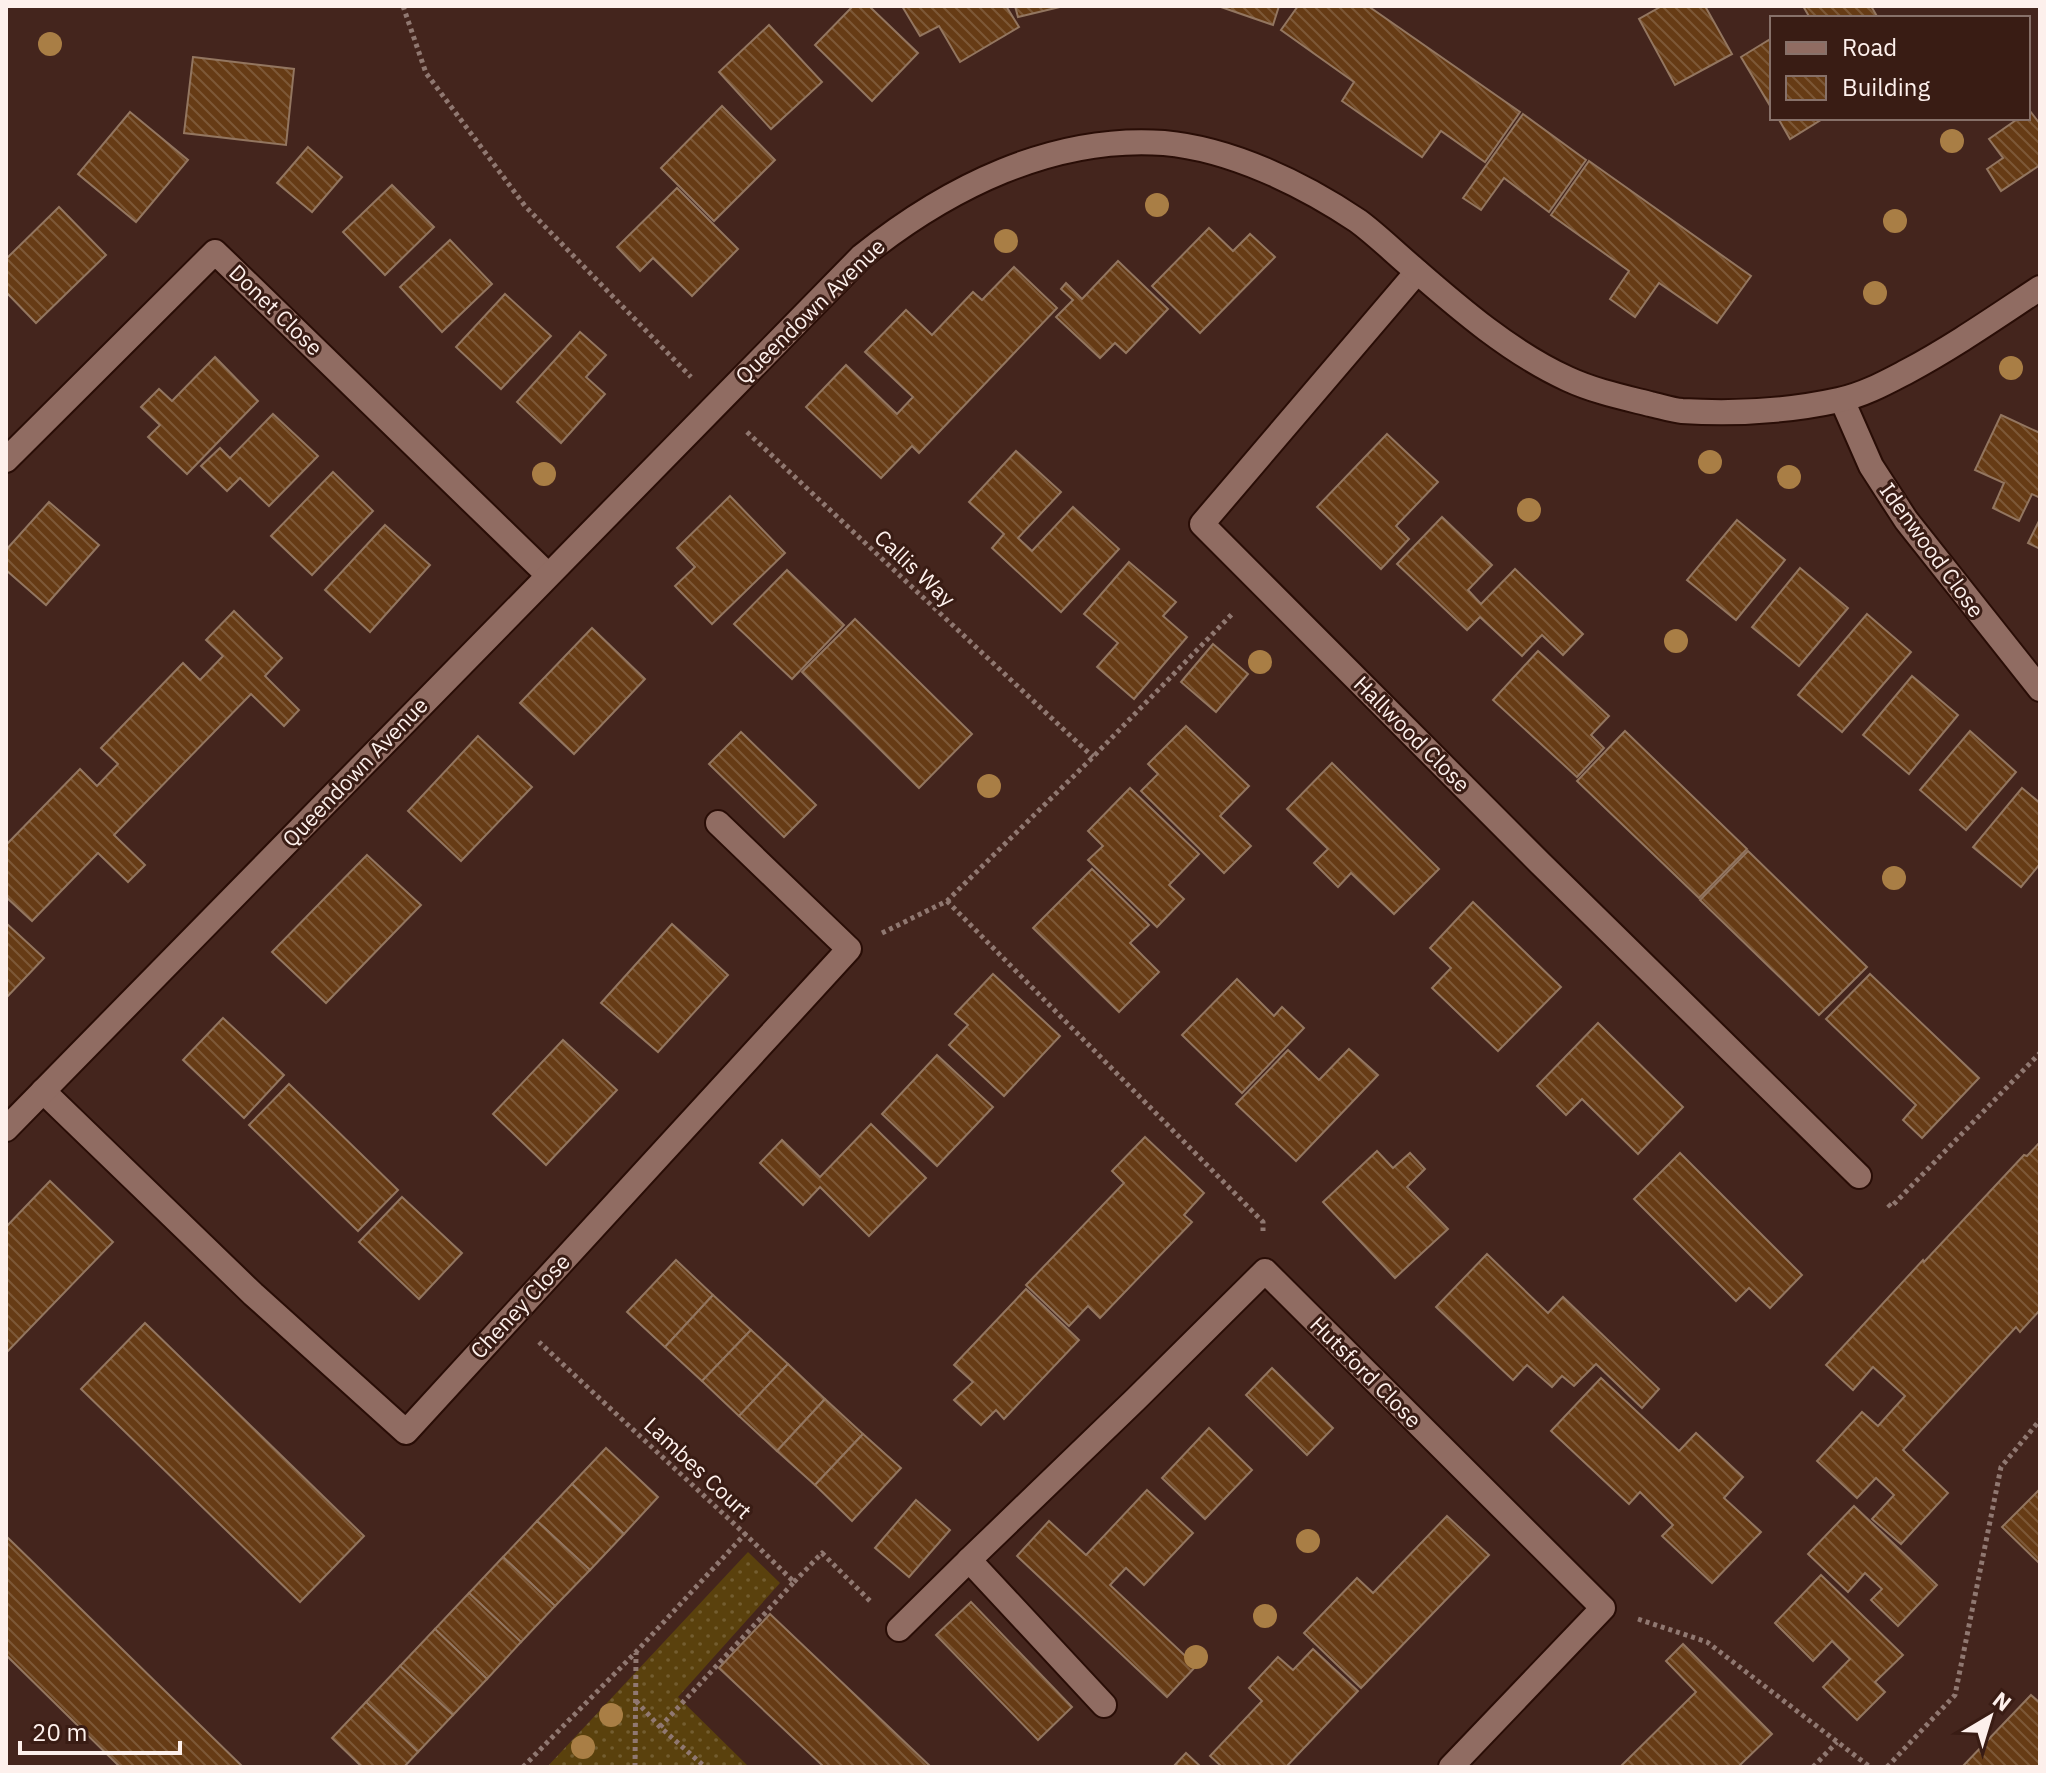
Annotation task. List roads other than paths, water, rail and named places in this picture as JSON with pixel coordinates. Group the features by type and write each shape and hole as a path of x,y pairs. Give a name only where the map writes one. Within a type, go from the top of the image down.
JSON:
{"street":[{"name":"Queendown Avenue","path":"6,1129 862,256 928,208 989,176 1036,158 1074,149 1122,144 1165,143 1219,154 1265,169 1359,223 1478,322 1527,357 1569,379 1613,395 1679,411 1743,411 1842,400 1883,384 1928,360 2040,288"},
{"name":"Donet Close","path":"6,460 215,252 548,575"},
{"name":"Hallwood Close","path":"1417,272 1202,524 1541,864 1859,1176"},
{"name":"Idenwood Close","path":"1842,400 1871,466 1906,520 2040,689"},
{"name":"Cheney Close","path":"43,1091 253,1294 406,1432 849,949 718,823"},
{"name":"Hutsford Close","path":"969,1560 1265,1271 1603,1608 1451,1767"},
{"path":"899,1629 969,1560 1104,1705"}]}
